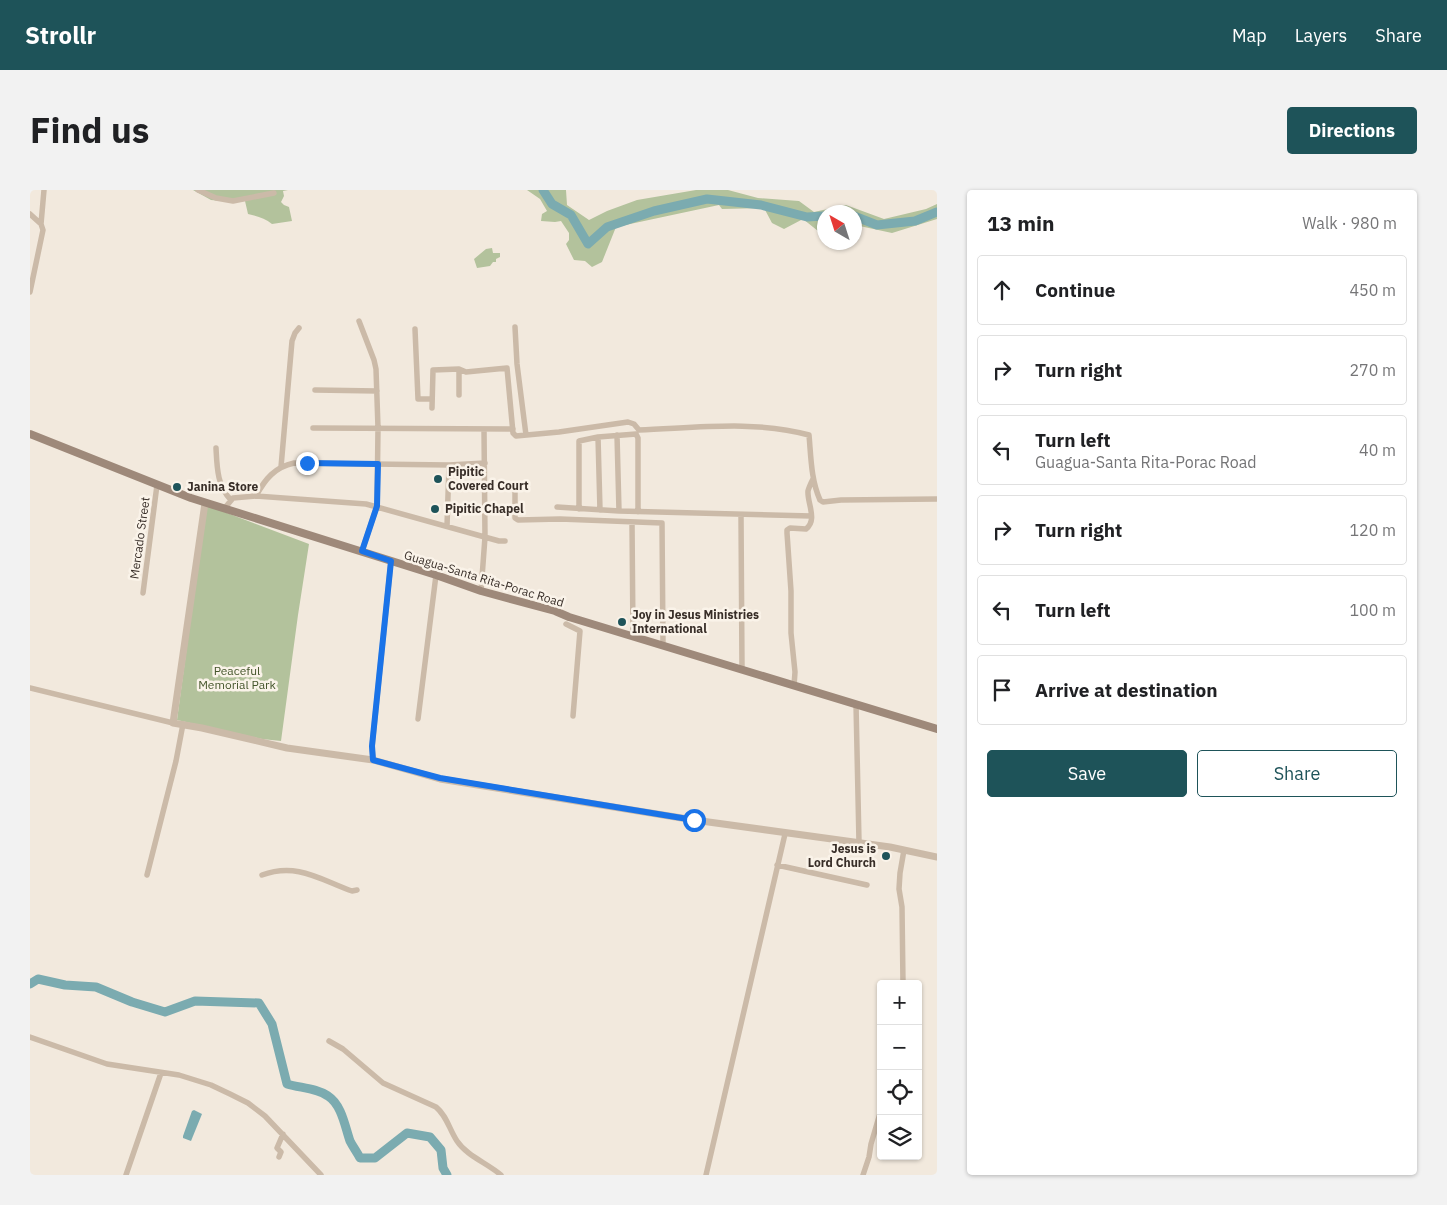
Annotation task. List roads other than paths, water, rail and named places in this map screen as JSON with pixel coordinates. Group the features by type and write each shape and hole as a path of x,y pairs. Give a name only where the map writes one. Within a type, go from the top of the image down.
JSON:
{"main road":[{"name":"Guagua-Santa Rita-Porac Road","path":"30,434 205,503 362,551 481,591 555,611 569,617 937,729"}],"street":[{"path":"30,292 42,234 44,190"},
{"path":"198,190 216,198 233,201 274,194"},
{"path":"30,214 41,224"},
{"path":"359,320 374,360 378,428 377,506 362,551"},
{"path":"515,326 517,364 526,435"},
{"path":"281,467 292,341 299,328"},
{"path":"415,329 418,399 432,399"},
{"path":"432,408 433,370 459,369 466,372 507,368 514,435 560,432 628,422 634,424 640,430 707,426 791,430 810,435 813,478 820,500 823,502 841,500 937,499"},
{"path":"459,369 459,395"},
{"path":"315,390 376,391"},
{"path":"313,428 513,429"},
{"path":"481,591 485,537 484,429"},
{"path":"579,509 578,443 581,440 598,437 634,434 638,435 638,512"},
{"path":"617,436 619,511"},
{"path":"598,437 600,510"},
{"path":"216,448 216,464 223,492 231,500"},
{"path":"256,496 267,478 281,467 291,464 485,463"},
{"path":"446,526 449,464"},
{"path":"794,686 795,672 791,632 791,591 787,530 790,528 806,529 810,524 812,516 808,490 813,478"},
{"name":"Mercado Street","path":"143,593 158,485"},
{"path":"515,488 515,518 518,520 662,523 663,645"},
{"path":"809,499 818,495"},
{"path":"224,509 236,497 256,496 366,504 498,541 505,541"},
{"path":"173,723 205,503"},
{"path":"557,507 638,512 812,516"},
{"path":"741,514 742,669"},
{"path":"632,523 632,636"},
{"path":"373,760 372,746 391,561"},
{"path":"418,719 436,575"},
{"path":"566,624 580,631 573,716"},
{"path":"30,688 173,723 287,748 373,760 440,778 785,834 859,842 937,857"},
{"path":"856,704 859,842"},
{"path":"147,875 176,761 183,724"},
{"path":"706,1175 785,834"},
{"path":"903,980 902,907 899,889 904,850"},
{"path":"777,865 868,885"},
{"path":"262,875 275,870 292,870 323,878 352,891 357,890"},
{"path":"30,1037 107,1064 180,1076 230,1094 248,1103 261,1113 321,1175"},
{"path":"329,1041 343,1048 383,1082 436,1107 442,1113 457,1142 468,1153 501,1175"},
{"path":"126,1175 162,1073"},
{"path":"863,1175 880,1115"},
{"path":"279,1157 281,1152 277,1148 283,1134"}],"water":[{"path":"194,1110 202,1114 191,1141 183,1138 183,1136"}],"waterway":[{"path":"543,190 552,204 571,215 588,244 607,227 654,211 707,199 761,205 807,217 817,216"},
{"path":"862,219 877,225 915,221 937,212"},
{"path":"30,984 38,979 65,985 96,987 132,1002 165,1012 195,1001 259,1003 272,1024 287,1084 319,1091 333,1100 345,1123 350,1141 360,1158 375,1158 407,1133 430,1137 441,1150 443,1168 447,1175"}],"place":[{"name":"Pipitic Covered Court","path":"438,479"},
{"name":"Janina Store","path":"177,487"},
{"name":"Pipitic Chapel","path":"435,509"},
{"name":"Joy in Jesus Ministries International","path":"622,622"},
{"name":"Jesus is Lord Church","path":"886,856"}],"park label":[{"name":"Peaceful Memorial Park","path":"237,678"}]}
